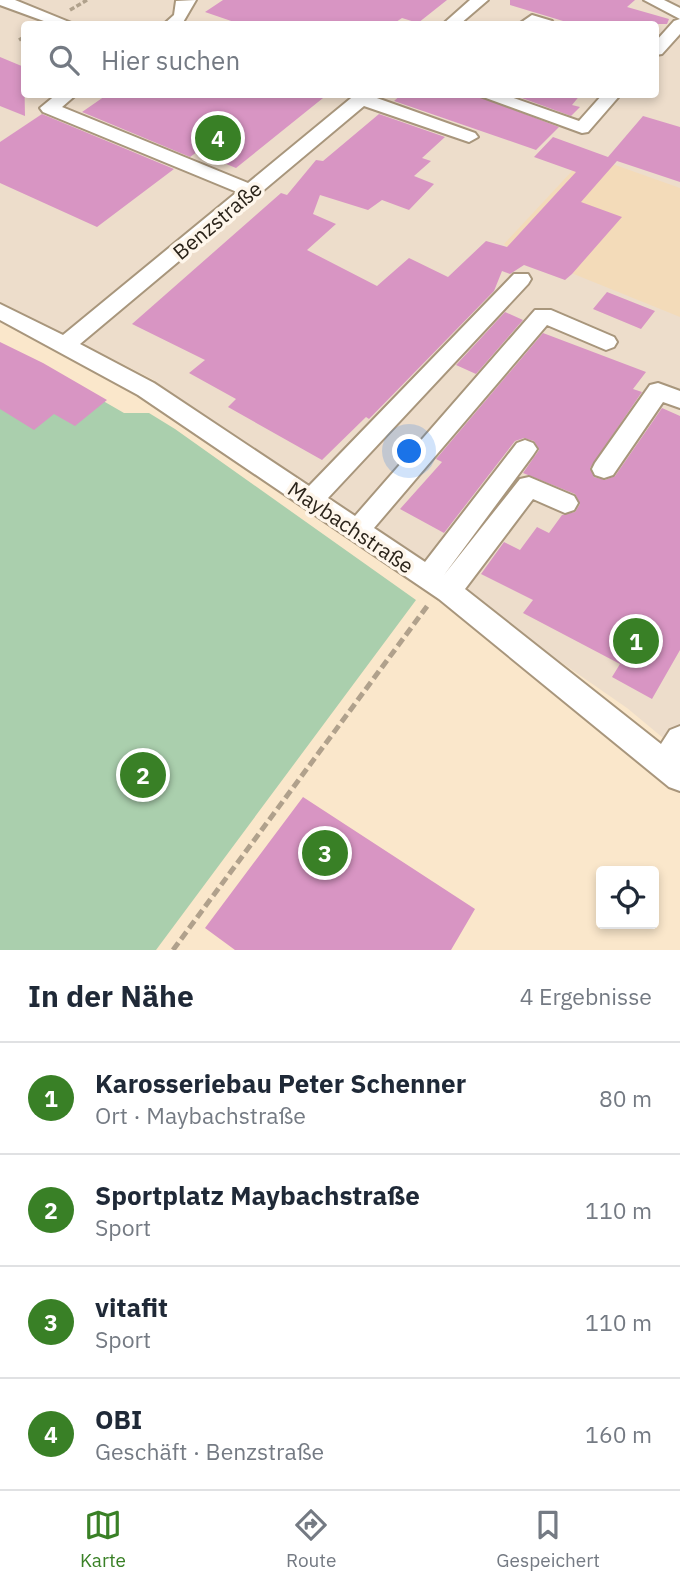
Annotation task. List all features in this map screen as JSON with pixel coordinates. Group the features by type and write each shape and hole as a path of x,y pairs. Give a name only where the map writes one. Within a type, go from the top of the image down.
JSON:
{"street":[{"path":"0,0 58,21"},
{"path":"177,21 184,10 182,4 188,0"},
{"path":"455,21 480,0"},
{"path":"652,0 680,14"},
{"path":"659,47 680,24"},
{"path":"63,98 49,108 251,191"},
{"name":"Benzstraße","path":"65,345 363,98"},
{"path":"367,98 469,137"},
{"path":"495,98 582,128 609,98"},
{"path":"310,501 521,279"},
{"name":"Maybachstraße","path":"0,311 156,396 439,585 675,760"},
{"path":"357,531 542,315 606,342"},
{"path":"604,469 658,391 680,400"},
{"path":"439,585 525,449"},
{"path":"439,585 529,486 565,503"}],"path":[{"path":"173,950 439,585"}],"shaded area":[{"path":"0,0 680,0 680,752 627,708 152,379 0,302"},
{"path":"587,155 680,188 680,317 504,244"}],"green space":[{"path":"27,357 124,413 149,413 175,429 416,600 156,950 0,950 0,378"}],"building":[{"path":"223,0 447,0 421,21 402,18 398,21 231,21 205,12"},
{"path":"510,0 635,0 627,7 669,19 667,24 659,24 659,21 563,21 510,5"},
{"path":"0,57 21,66 21,98 25,98 25,116 0,106"},
{"path":"102,98 323,98 236,168 197,152 190,157 82,112"},
{"path":"397,98 483,98 559,127 536,150 394,101"},
{"path":"522,98 578,98 572,105 580,107 571,116"},
{"path":"42,114 174,169 97,227 0,183 0,142"},
{"path":"379,114 445,137 422,158 431,161 414,176 434,184 409,210 382,200 368,210 320,195 313,214 336,224 307,250 377,286 409,258 448,277 486,241 507,247 576,172 534,157 553,137 608,157 643,116 680,127 680,182 617,161 581,202 622,217 572,274 565,280 524,265 510,274 502,271 494,291 369,419 366,417 322,460 228,407 236,399 189,373 205,360 132,324 281,193 287,195 316,160 323,161"},
{"path":"607,292 655,311 641,329 593,309"},
{"path":"505,312 523,320 476,374 456,365"},
{"path":"543,333 646,372 633,389 642,392 590,468 594,477 605,480 615,476 662,408 680,416 680,650 652,699 612,677 620,664 523,613 533,600 481,574 504,542 520,550 537,527 549,533 562,515 575,512 580,504 575,494 523,473 539,450 534,441 524,438 515,441 444,533 400,509 442,462 436,459"},
{"path":"0,342 107,400 75,426 54,414 34,430 0,409"},
{"path":"303,797 475,909 451,950 235,950 205,928"}],"place":[{"name":"OBI","path":"218,138"},
{"name":"Karosseriebau Peter Schenner","path":"636,641"},
{"name":"Sportplatz Maybachstraße","path":"143,775"},
{"name":"vitafit","path":"325,853"}]}
